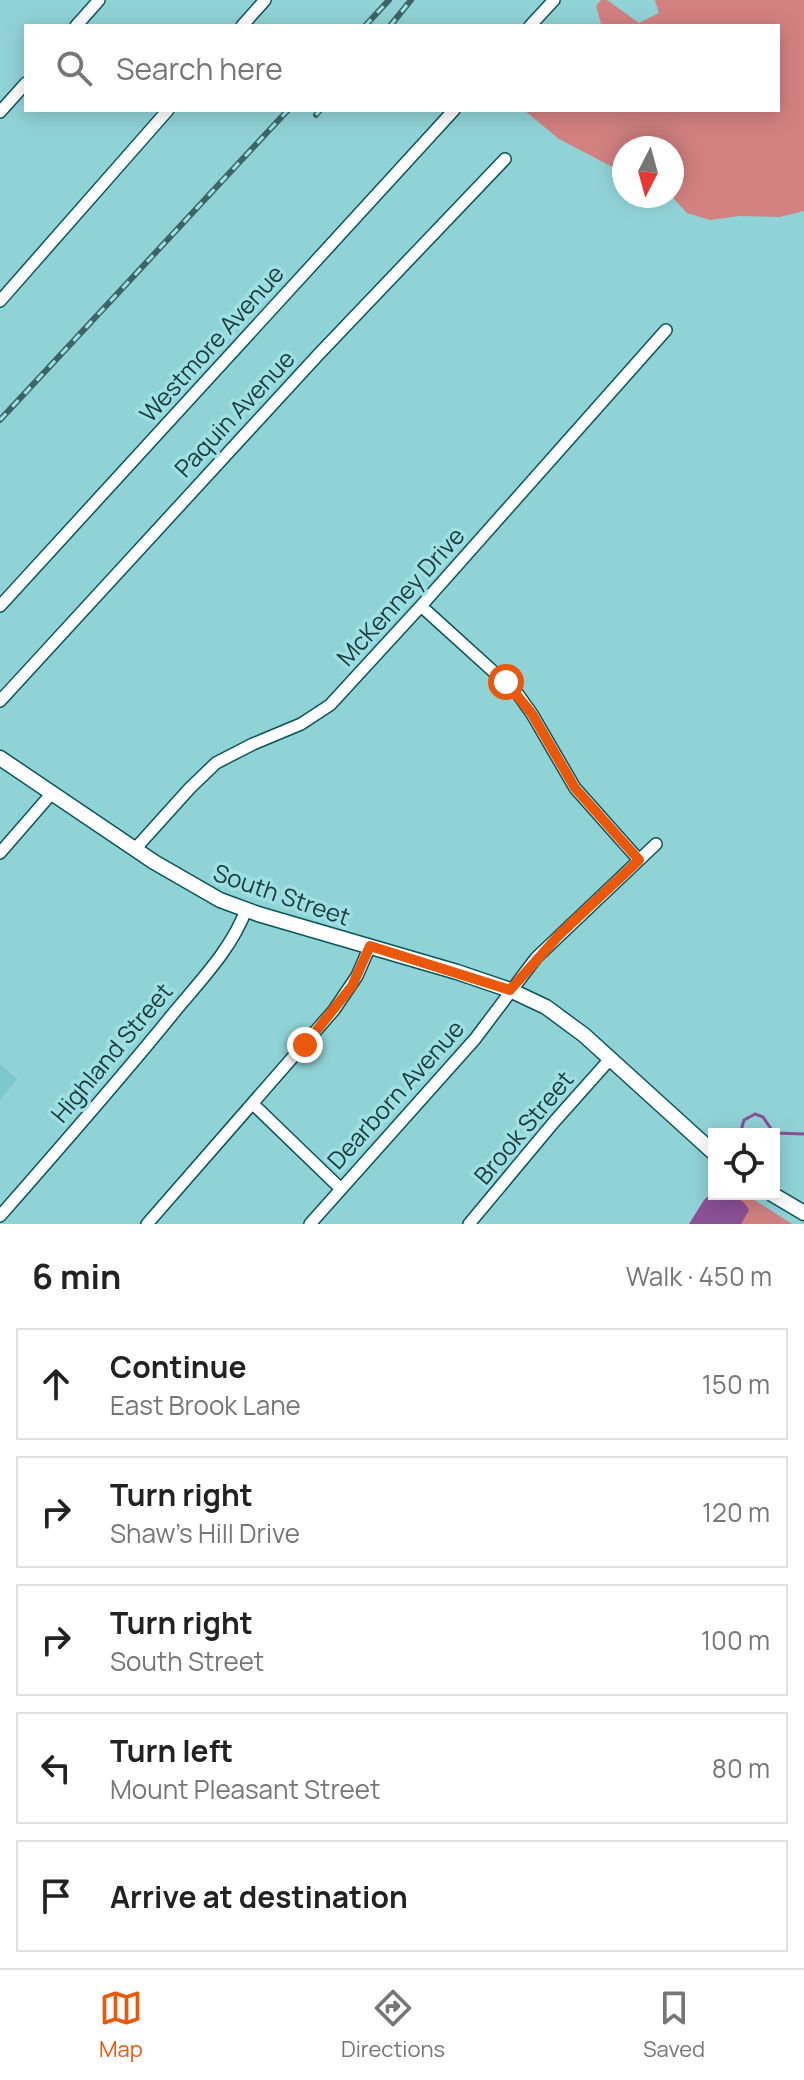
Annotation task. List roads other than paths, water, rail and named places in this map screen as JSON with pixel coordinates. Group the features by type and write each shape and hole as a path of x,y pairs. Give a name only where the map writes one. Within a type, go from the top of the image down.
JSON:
{"street":[{"path":"78,24 99,0"},
{"path":"244,24 265,0"},
{"path":"532,24 554,0"},
{"path":"0,112 24,85"},
{"path":"0,301 166,112"},
{"name":"Westmore Avenue","path":"0,606 452,112"},
{"name":"Paquin Avenue","path":"0,701 318,355 505,159"},
{"name":"McKenney Drive","path":"135,849 216,763 301,724 330,705 666,330"},
{"path":"421,606 517,693 575,788 639,860"},
{"name":"South Street","path":"0,758 185,882 246,910 510,990 558,1015 611,1058 708,1147"},
{"path":"0,853 52,793"},
{"name":"Dearborn Avenue","path":"310,1224 475,1039 510,990 560,934 656,844"},
{"name":"Highland Street","path":"0,1216 127,1071 223,952 246,910"},
{"path":"147,1224 346,994 370,946"},
{"name":"Brook Street","path":"469,1224 611,1058"},
{"path":"253,1104 340,1188"},
{"path":"780,1199 804,1213"}],"waterway":[{"path":"742,1128 744,1120 755,1114 763,1117 771,1128"},
{"path":"780,1133 804,1134"}],"railway":[{"path":"367,24 389,0"},
{"path":"392,24 411,0"},
{"path":"0,420 286,112"}]}
